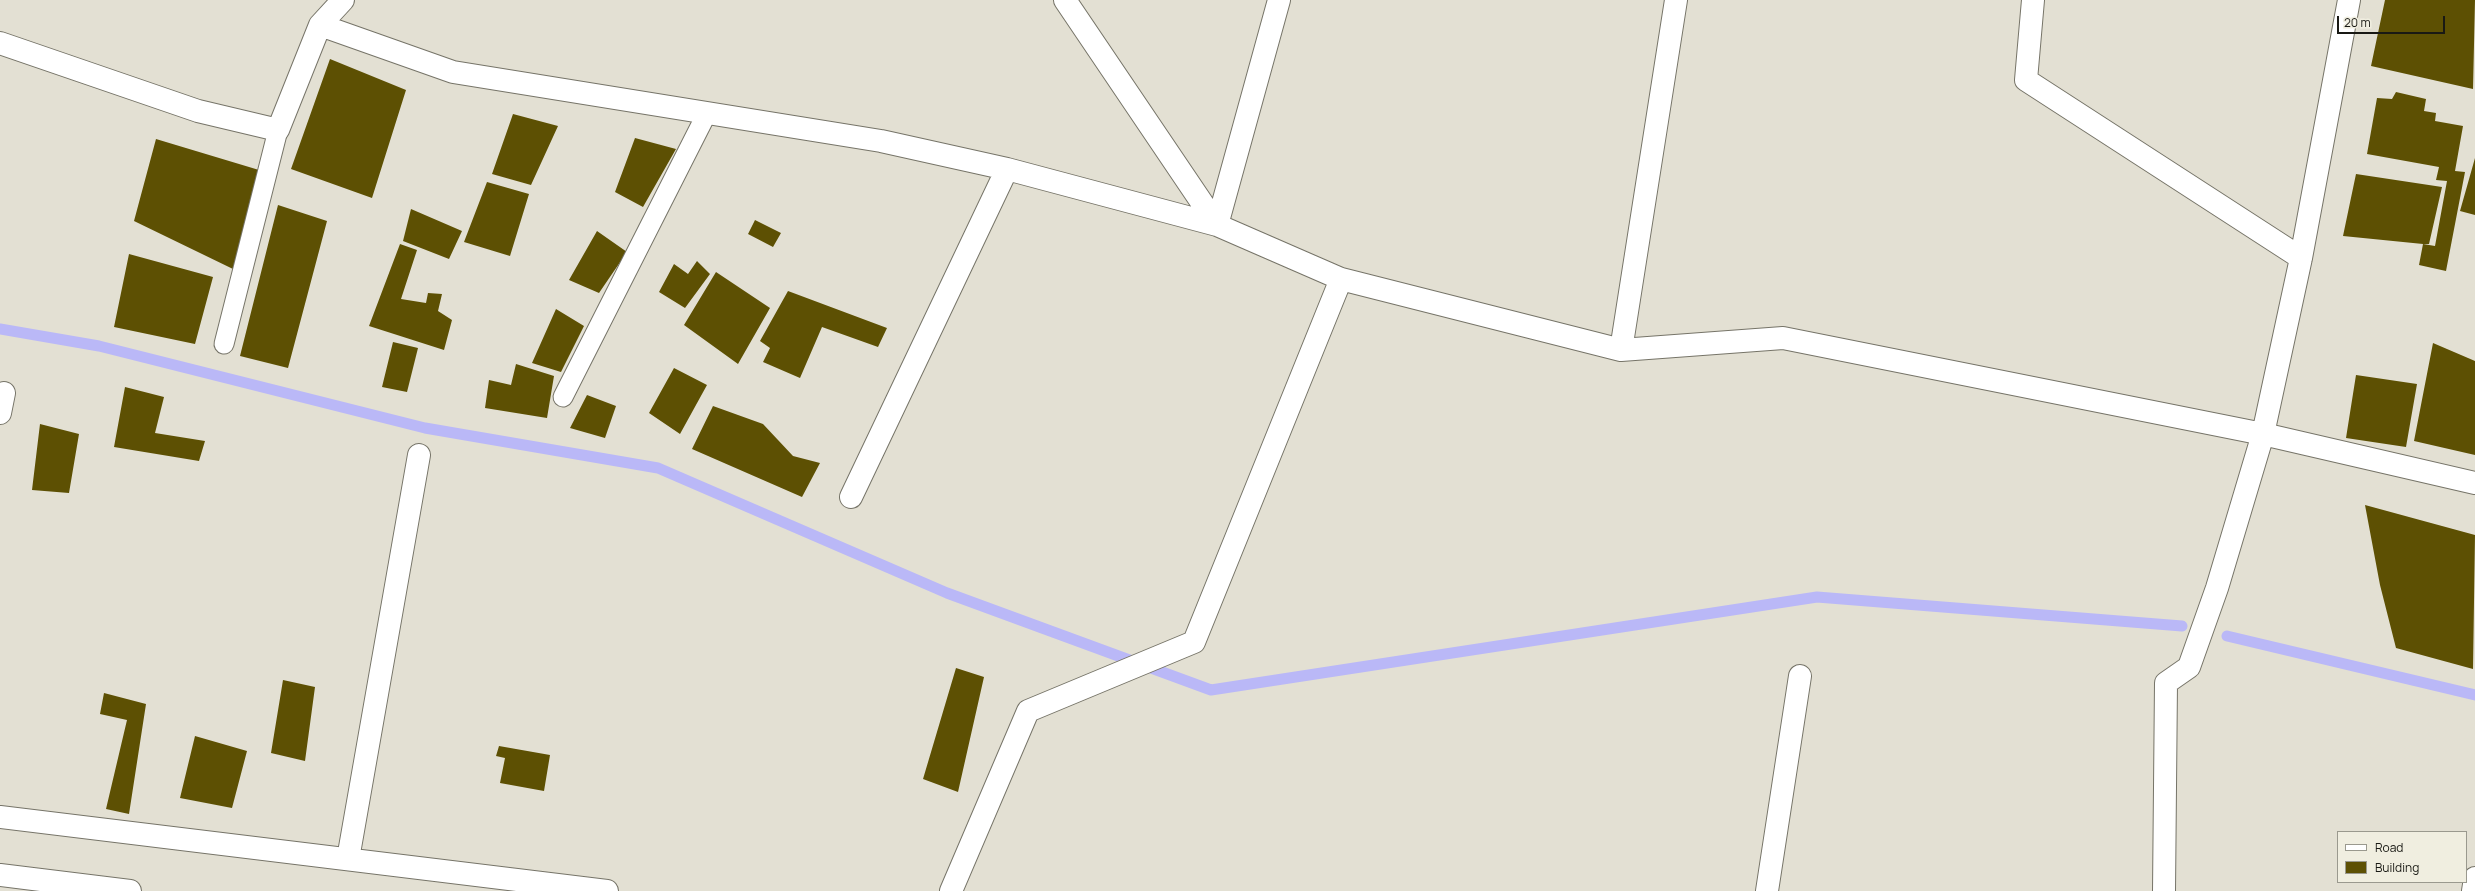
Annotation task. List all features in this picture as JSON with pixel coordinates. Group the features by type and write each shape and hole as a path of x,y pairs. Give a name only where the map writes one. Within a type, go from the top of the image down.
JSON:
{"street":[{"path":"0,43 198,111 278,130 320,24 343,0"},
{"path":"1065,0 1216,226"},
{"path":"1216,226 1279,0"},
{"path":"1622,350 1676,0"},
{"path":"2033,0 2026,80 2301,258"},
{"path":"2164,891 2166,683 2189,667 2217,588 2263,434 2301,258 2349,0"},
{"path":"320,24 453,72 881,141 1007,169 1216,226 1341,279 1622,350 1783,338 2263,434 2475,483"},
{"path":"852,497 1007,169"},
{"path":"951,891 1028,711 1194,642 1341,279"},
{"path":"348,859 419,455"},
{"path":"1767,891 1800,676"},
{"path":"0,817 607,891"},
{"path":"0,875 130,891"},
{"path":"2473,891 2475,878"}],"lane":[{"path":"563,397 708,112"},
{"path":"224,344 278,130"}],"building":[{"path":"2385,0 2475,0 2473,89 2371,66"},
{"path":"330,59 406,90 372,198 291,169"},
{"path":"2396,92 2426,99 2424,111 2436,113 2435,121 2463,126 2455,171 2465,172 2446,271 2419,265 2423,244 2435,246 2447,181 2436,180 2439,167 2367,154 2377,98 2392,99"},
{"path":"513,114 558,126 531,185 492,174"},
{"path":"635,138 676,149 643,207 615,192"},
{"path":"156,139 259,170 233,269 134,221"},
{"path":"2475,158 2475,215 2460,211"},
{"path":"2356,174 2442,187 2429,244 2343,236"},
{"path":"487,182 529,194 510,256 464,242"},
{"path":"278,205 327,221 288,368 240,356"},
{"path":"411,209 462,231 449,259 403,241"},
{"path":"755,220 781,233 773,247 748,234"},
{"path":"597,231 627,252 599,293 569,280"},
{"path":"400,244 417,250 401,299 426,303 428,293 442,294 438,311 452,320 444,350 369,326"},
{"path":"129,254 213,277 195,344 114,327"},
{"path":"697,261 710,274 685,308 659,292 674,264 688,274"},
{"path":"716,272 770,308 738,364 684,325"},
{"path":"788,291 887,328 878,347 822,327 800,378 763,362 770,348 760,341"},
{"path":"556,309 584,326 561,372 532,363"},
{"path":"393,342 418,348 407,392 382,387"},
{"path":"2433,343 2475,361 2475,455 2414,441"},
{"path":"516,364 554,376 547,418 485,408 489,380 511,385"},
{"path":"674,368 707,385 680,434 649,413"},
{"path":"2356,375 2417,384 2406,447 2346,438"},
{"path":"125,387 164,397 155,433 205,441 199,461 114,447"},
{"path":"587,395 616,406 605,438 570,428"},
{"path":"713,406 763,424 793,456 820,463 802,497 692,449"},
{"path":"40,424 79,434 69,493 32,490"},
{"path":"2365,505 2475,535 2473,669 2396,648 2380,585"},
{"path":"956,668 984,677 958,792 923,779"},
{"path":"283,680 315,687 305,761 271,753"},
{"path":"104,693 146,704 129,814 106,809 127,720 100,714"},
{"path":"195,736 247,751 232,808 180,798"},
{"path":"499,746 550,755 544,791 500,783 505,758 496,756"}],"waterway":[{"path":"0,329 99,346 425,428 658,468 947,593 1211,690 1817,597 2182,626"},
{"path":"2227,636 2475,695"}]}
